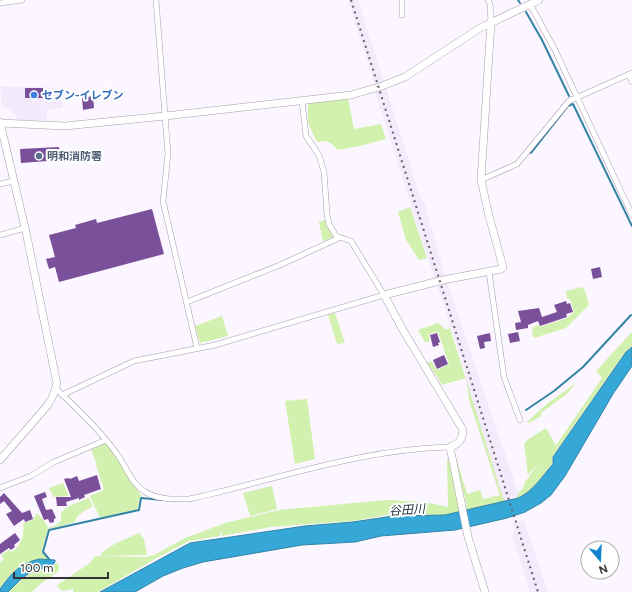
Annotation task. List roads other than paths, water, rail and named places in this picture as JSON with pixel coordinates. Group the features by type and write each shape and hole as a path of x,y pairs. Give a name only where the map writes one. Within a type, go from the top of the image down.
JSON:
{"street":[{"path":"0,3 22,0"},
{"path":"156,0 168,154 163,201 197,348"},
{"path":"402,0 402,15"},
{"path":"62,395 134,361 215,345 443,280 501,269 503,266 481,180 491,22 490,4 488,0"},
{"path":"0,460 47,406 56,389 57,377 25,228 0,122 64,126 351,95 372,90 414,72 491,22 539,0"},
{"path":"530,4 555,50 632,215"},
{"path":"481,180 517,164 566,103 630,73 632,82"},
{"path":"302,100 306,136 319,155 324,172 327,214 330,224 336,236 339,238"},
{"path":"0,184 14,181"},
{"path":"0,235 25,228"},
{"path":"56,389 101,433 118,455 135,484 151,496 189,499 359,457 403,450 450,447 458,444 462,438 463,430 410,343 384,296 351,242 346,238 339,238 280,265 187,302"},
{"path":"489,272 504,377 520,420"},
{"path":"0,488 31,476 54,462 106,440"},
{"path":"450,447 467,535 485,592"}],"water":[{"path":"632,347 632,366 613,394 565,476 551,495 541,503 525,512 507,518 455,530 381,536 355,542 302,545 203,562 163,576 135,592 100,592 190,543 305,526 353,522 393,516 445,515 518,498 529,491 553,464 553,457 626,352"},
{"path":"39,559 55,560 55,562 47,569 36,568 20,580 8,592 0,592 0,589 8,578 16,570 21,566"}],"waterway":[{"path":"526,12 542,40 569,96"},
{"path":"531,153 568,106 573,104 632,226"},
{"path":"526,410 554,391 583,367 631,315"},
{"path":"49,559 43,552 49,530 139,510 141,498 163,500"}],"railway":[{"path":"351,0 538,592"}],"place":[{"name":"セブン-イレブン","path":"34,95"},
{"name":"明和消防署","path":"39,156"}],"water label":[{"name":"谷田川","path":"407,510"}]}
